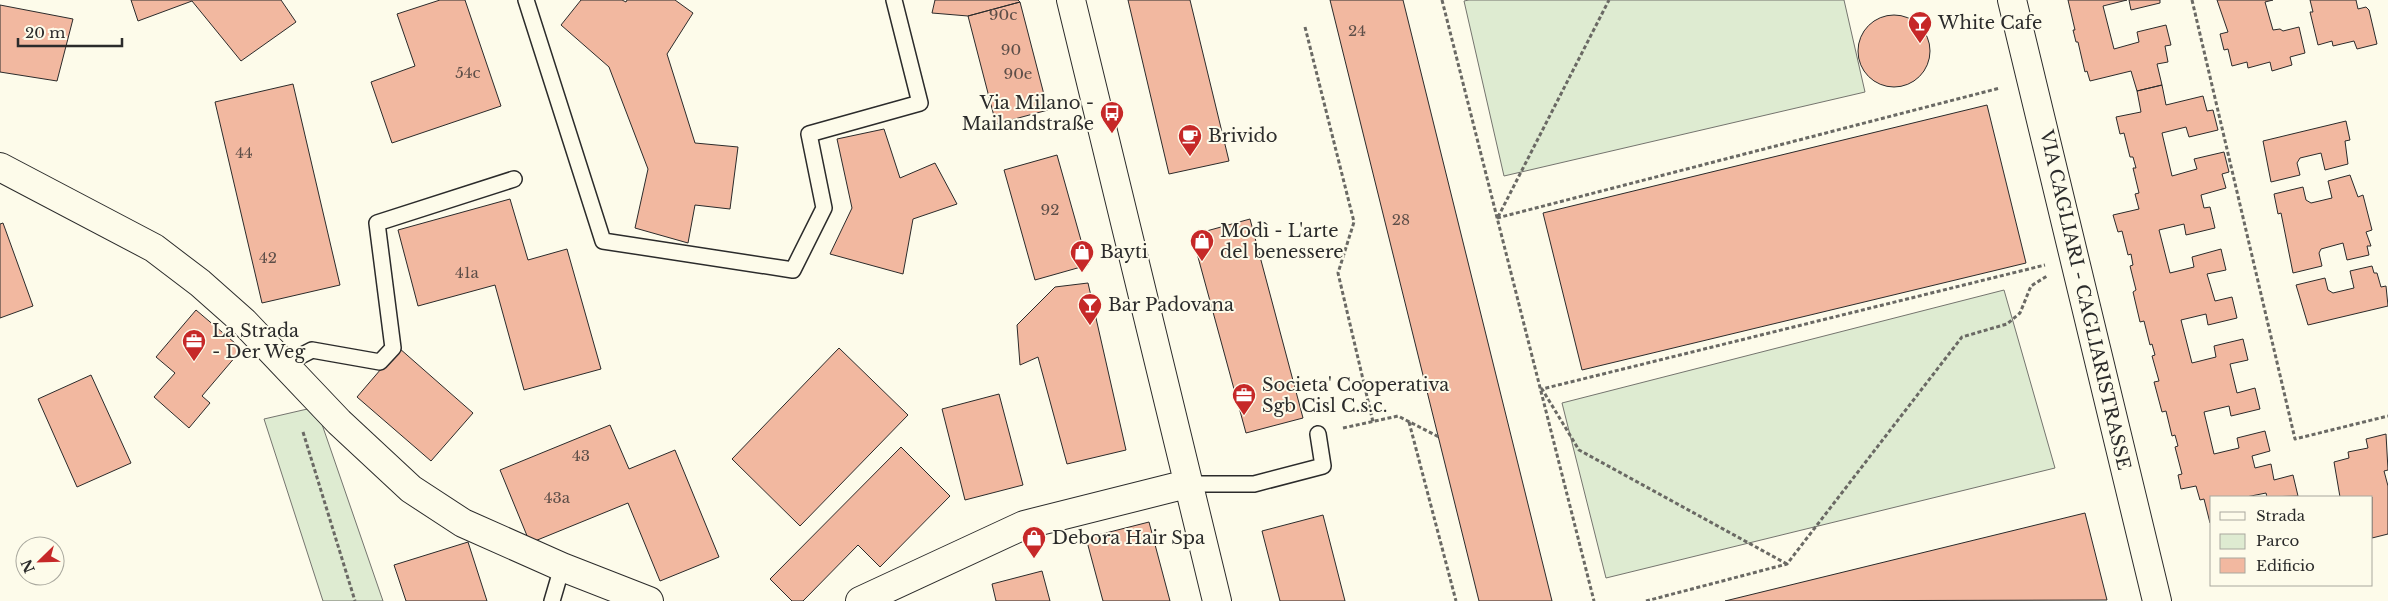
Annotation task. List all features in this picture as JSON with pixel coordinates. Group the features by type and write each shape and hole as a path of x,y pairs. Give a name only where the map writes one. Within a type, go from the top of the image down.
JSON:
{"street":[{"path":"1071,0 1187,484 1217,601"},
{"name":"VIA CAGLIARI - CAGLIARISTRASSE","path":"2012,0 2157,601"},
{"path":"0,168 25,179 154,248 214,296 286,364 339,422 411,489 463,523 562,567 649,601"},
{"path":"860,601 1024,525 1187,484"}],"lane":[{"path":"526,0 603,241 793,270 824,208 809,134 920,103 894,0"},
{"path":"286,364 312,350 380,362 394,348 377,223 514,179"},
{"path":"1187,484 1254,484 1323,466 1318,434"},
{"path":"552,601 562,567"}],"path":[{"path":"1442,0 1542,389 1594,601"},
{"path":"1497,218 1609,0"},
{"path":"2192,0 2295,439 2388,416"},
{"path":"1305,27 1354,222 1338,273 1373,422"},
{"path":"1497,218 2032,80"},
{"path":"1542,389 2010,273 2075,259"},
{"path":"1646,601 1787,564 1962,337 2007,324 2020,313 2031,286 2075,259"},
{"path":"1542,389 1579,450 1787,564"},
{"path":"1318,434 1398,416 1439,437"},
{"path":"1409,422 1456,601"},
{"path":"301,426 355,601"}],"green space":[{"path":"1844,0 1865,92 1504,176 1464,1"},
{"path":"2004,290 2055,468 1606,578 1562,403"},
{"path":"316,407 383,601 323,601 264,419"}],"building":[{"path":"131,0 281,0 296,22 241,61 192,1 138,21"},
{"path":"440,0 465,0 501,106 392,143 371,82 415,66 397,14"},
{"path":"581,0 622,0 626,2 627,0 675,0 693,13 667,54 695,143 738,147 730,209 695,205 688,243 635,228 648,169 609,67 561,25"},
{"path":"935,0 1018,0 1020,2 968,16 932,13"},
{"path":"1128,0 1190,0 1229,161 1169,174"},
{"path":"1330,0 1403,0 1552,601 1479,601"},
{"path":"2068,0 2127,0 2103,6 2114,49 2139,42 2137,32 2166,25 2171,45 2165,46 2168,62 2157,64 2162,85 2137,91 2131,71 2090,81 2087,71 2085,72 2078,42 2076,42"},
{"path":"2129,0 2160,0 2160,3 2131,10"},
{"path":"2217,0 2273,0 2265,2 2273,30 2280,29 2283,31 2299,27 2305,53 2290,57 2292,65 2272,71 2270,62 2248,68 2247,62 2232,66 2228,49 2224,50 2220,34 2228,32"},
{"path":"2310,0 2356,0 2358,9 2366,7 2369,10 2377,44 2357,49 2354,41 2333,46 2332,41 2318,45 2310,12 2313,12"},
{"path":"1020,2 1048,110 996,124 968,16"},
{"path":"0,5 73,19 57,81 0,72"},
{"path":"1894,15 1914,21 1924,31 1930,51 1924,71 1914,81 1894,87 1874,81 1864,71 1858,51 1864,31 1874,21"},
{"path":"293,84 340,285 262,303 215,102"},
{"path":"2162,85 2166,105 2203,96 2207,111 2213,110 2218,130 2189,137 2186,127 2162,133 2172,176 2197,169 2194,159 2224,152 2229,172 2222,174 2226,188 2201,195 2204,208 2210,207 2215,228 2186,235 2184,224 2159,230 2170,273 2194,267 2192,257 2221,249 2226,270 2207,274 2215,301 2232,297 2237,318 2208,325 2206,314 2181,320 2192,363 2216,357 2214,346 2243,339 2248,360 2230,364 2237,393 2255,388 2260,409 2231,416 2229,406 2204,412 2214,454 2239,448 2237,438 2265,431 2270,451 2252,456 2255,468 2271,464 2274,480 2293,475 2298,496 2267,496 2266,493 2251,496 2210,496 2210,523 2204,499 2200,500 2196,486 2181,489 2178,475 2182,474 2175,447 2178,446 2175,435 2172,436 2166,411 2162,412 2154,382 2159,381 2152,356 2155,355 2152,344 2150,345 2144,321 2140,322 2133,292 2136,290 2130,266 2133,265 2131,254 2128,255 2122,231 2118,232 2113,215 2139,209 2135,194 2139,193 2133,168 2136,168 2133,157 2130,157 2124,133 2120,134 2116,117 2141,112 2137,91"},
{"path":"1987,105 2026,263 1582,370 1543,213"},
{"path":"2346,121 2350,140 2345,141 2348,164 2325,170 2321,153 2300,158 2297,163 2300,175 2271,182 2263,141"},
{"path":"884,129 900,178 935,163 957,204 913,219 903,274 830,254 852,208 837,139"},
{"path":"1057,155 1088,265 1035,280 1004,170"},
{"path":"2350,175 2358,197 2363,195 2372,230 2366,232 2371,246 2367,246 2369,255 2347,260 2343,243 2321,249 2319,253 2322,266 2293,273 2281,213 2278,214 2274,194 2303,187 2306,200 2311,203 2332,198 2328,181"},
{"path":"510,199 528,260 567,249 601,369 524,390 495,285 418,306 398,230"},
{"path":"1250,219 1303,418 1246,433 1192,235"},
{"path":"3,223 33,306 0,318 0,224"},
{"path":"2372,266 2374,273 2377,273 2381,287 2386,286 2388,306 2308,325 2296,285 2325,278 2328,290 2333,293 2354,288 2350,271"},
{"path":"1088,283 1126,450 1067,464 1038,357 1020,365 1017,325 1055,287"},
{"path":"196,310 242,349 202,396 210,403 189,428 154,397 175,373 156,357"},
{"path":"399,348 473,413 431,461 357,397"},
{"path":"839,348 908,415 800,526 732,459"},
{"path":"91,375 131,463 77,487 38,399"},
{"path":"999,394 1023,485 965,500 942,409"},
{"path":"610,425 629,469 675,450 719,557 660,581 628,503 530,543 500,470"},
{"path":"2386,434 2388,470 2384,471 2388,486 2388,534 2373,538 2373,496 2340,496 2334,462 2349,458 2348,452 2368,448 2366,439"},
{"path":"901,447 950,496 880,567 858,545 803,601 792,601 770,579"},
{"path":"2085,513 2107,600 1725,601"},
{"path":"1323,515 1345,601 1280,601 1262,531"},
{"path":"1149,522 1170,601 1103,601 1086,538"},
{"path":"468,542 487,601 406,601 394,565"},
{"path":"1042,571 1050,601 996,601 992,584"}],"place":[{"name":"White Cafe","path":"1920,44"},
{"name":"Via Milano - Mailandstraße","path":"1112,134"},
{"name":"Brivido","path":"1190,157"},
{"name":"Modì - L'arte del benessere","path":"1202,262"},
{"name":"Bayti","path":"1082,273"},
{"name":"Bar Padovana","path":"1090,326"},
{"name":"La Strada - Der Weg","path":"194,362"},
{"name":"Societa' Cooperativa Sgb Cisl C.s.c.","path":"1244,416"},
{"name":"Debora Hair Spa","path":"1034,559"}]}
